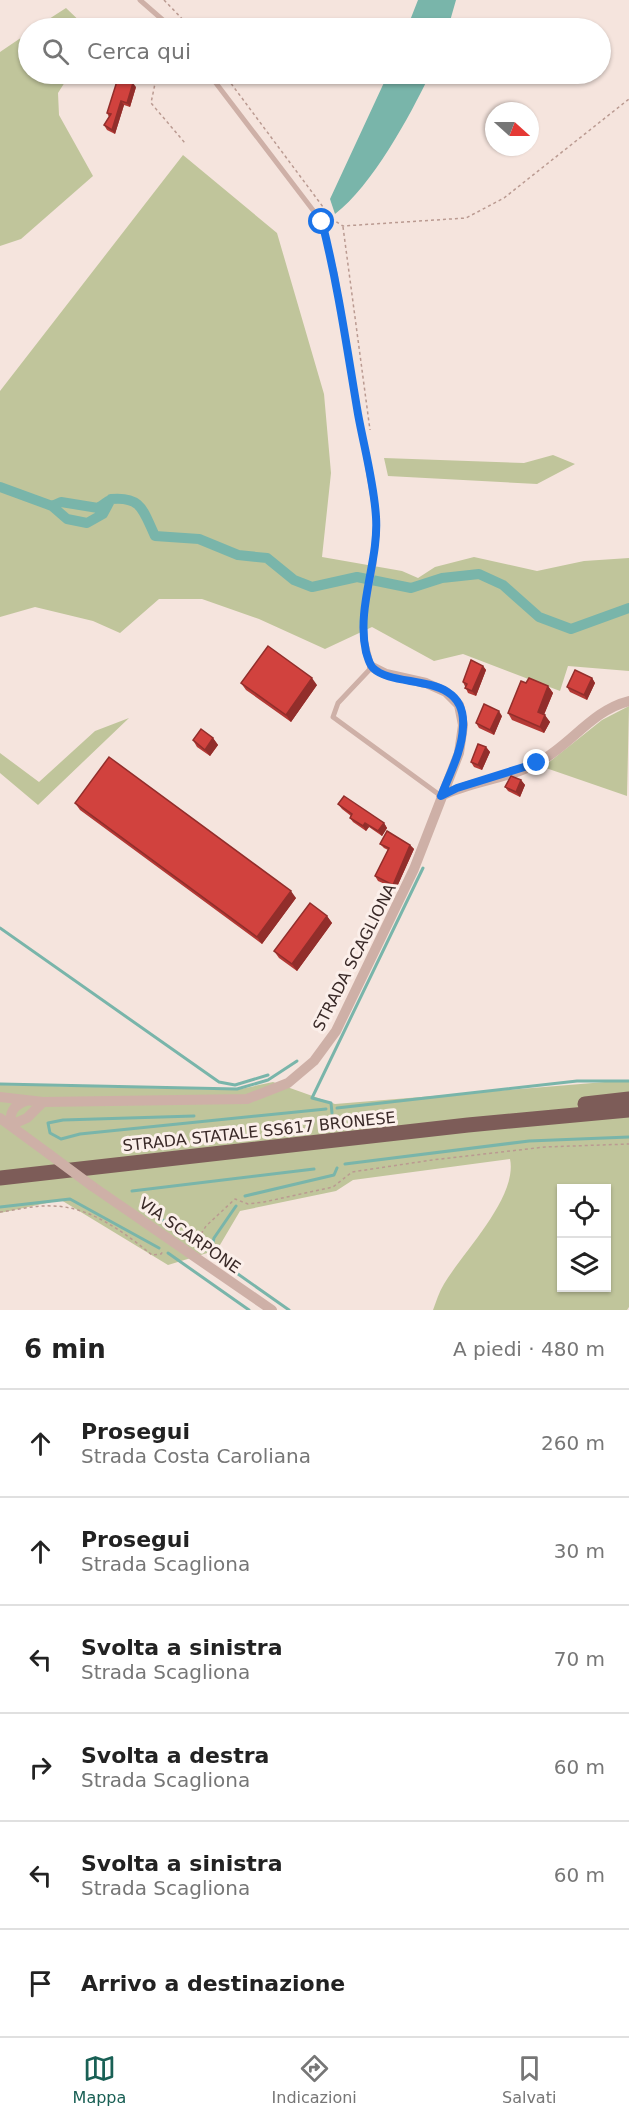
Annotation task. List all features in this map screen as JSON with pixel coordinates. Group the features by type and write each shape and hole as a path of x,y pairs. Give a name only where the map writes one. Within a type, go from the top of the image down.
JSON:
{"main road":[{"path":"522,1120 571,1106 629,1099"},
{"path":"522,1120 629,1110"},
{"path":"522,1120 629,1120"},
{"name":"STRADA STATALE SS617 BRONESE","path":"0,1178 522,1120"}],"street":[{"name":"STRADA SCAGLIONA","path":"0,1097 43,1102 230,1101 268,1092 302,1072 314,1061 336,1031 414,869 459,753 464,725 459,705 446,692 436,687 386,674 372,667"},
{"path":"441,796 457,788 537,763 607,711 629,701"},
{"path":"29,1100 13,1108 10,1114 10,1125 27,1118 43,1102"},
{"name":"VIA SCARPONE","path":"0,1118 92,1186 272,1310"},
{"path":"27,1118 30,1139"}],"lane":[{"path":"140,0 161,18"},
{"path":"217,84 322,222 335,273 376,517 374,564 363,617 363,640 372,667 338,703 334,711 335,721 441,796"}],"path":[{"path":"164,0 181,18"},
{"path":"155,84 151,103 185,143"},
{"path":"231,84 332,219 343,226 466,219 504,198 629,99"},
{"path":"343,226 371,440"},
{"path":"189,1253 206,1226 235,1199 248,1204 264,1202 333,1186 352,1172 432,1160 545,1147 629,1144"},
{"path":"0,1212 50,1206 71,1207 124,1234 152,1255 161,1254 172,1240"}],"green space":[{"path":"66,8 76,18 50,18"},
{"path":"18,40 18,84 64,84 58,93 59,115 93,176 21,239 0,246 0,52"},
{"path":"183,155 277,233 324,394 331,473 322,557 402,571 418,578 435,567 474,557 537,571 584,561 629,558 629,671 568,666 560,691 463,654 434,661 372,627 325,649 259,619 202,599 159,599 120,633 93,621 35,607 0,617 0,391"},
{"path":"553,455 575,464 537,484 388,476 384,458 524,463"},
{"path":"629,706 627,796 543,767 602,720"},
{"path":"129,718 38,805 0,773 0,753 39,782 95,731"},
{"path":"629,1080 629,1307 627,1310 433,1310 444,1284 498,1207 510,1174 510,1159 353,1180 336,1191 240,1211 217,1250 168,1265 61,1200 0,1213 0,1085 236,1090 273,1082 335,1104"}],"water":[{"path":"418,0 456,0 451,18 411,18"},
{"path":"383,84 425,84 389,149 363,186 335,214 330,199"}],"building":[{"path":"116,84 133,84 127,103 121,101 112,130 104,125 111,114 107,113"},
{"path":"268,646 312,678 286,715 241,683"},
{"path":"471,660 483,666 472,691 465,688 467,684 463,682"},
{"path":"575,670 592,678 584,695 567,687"},
{"path":"529,678 548,686 538,712 545,715 540,727 508,713 521,681 526,683"},
{"path":"484,704 499,711 490,730 476,723"},
{"path":"201,729 213,738 205,750 193,740"},
{"path":"478,744 486,747 478,765 471,762"},
{"path":"109,757 291,891 257,937 75,803"},
{"path":"511,776 521,780 516,792 505,787"},
{"path":"344,796 384,823 378,831 350,818 352,814 338,804"},
{"path":"387,831 410,845 393,885 375,876 389,848 380,844"},
{"path":"310,903 327,916 292,964 274,951"}],"waterway":[{"path":"0,487 52,506 67,519 87,523 103,514 111,499 129,500 140,507 155,536 199,539 238,555 267,558 294,580 312,587 357,577 411,588 442,578 479,574 503,585 539,617 571,629 629,608"},
{"path":"52,506 61,502 98,508 108,501"},
{"path":"332,1113 331,1103 312,1098 423,868"},
{"path":"0,928 219,1082 235,1085 268,1075"},
{"path":"0,1084 237,1089 268,1080 297,1061"},
{"path":"337,1108 577,1081 629,1081"},
{"path":"194,1116 63,1120 48,1123 50,1133 61,1139 80,1134 326,1109"},
{"path":"345,1164 529,1141 629,1137"},
{"path":"245,1196 334,1175 337,1168"},
{"path":"132,1191 314,1169"},
{"path":"0,1207 70,1199 159,1248"},
{"path":"142,1206 187,1237"},
{"path":"211,1251 214,1238 236,1206"},
{"path":"204,1249 211,1251 211,1255 289,1310"},
{"path":"168,1253 249,1310"}],"route":[{"path":"322,222 335,273 376,517 374,564 363,617 363,640 368,659 377,671 436,687 446,692 459,705 464,725 459,753 441,796 457,788 537,763"}]}
